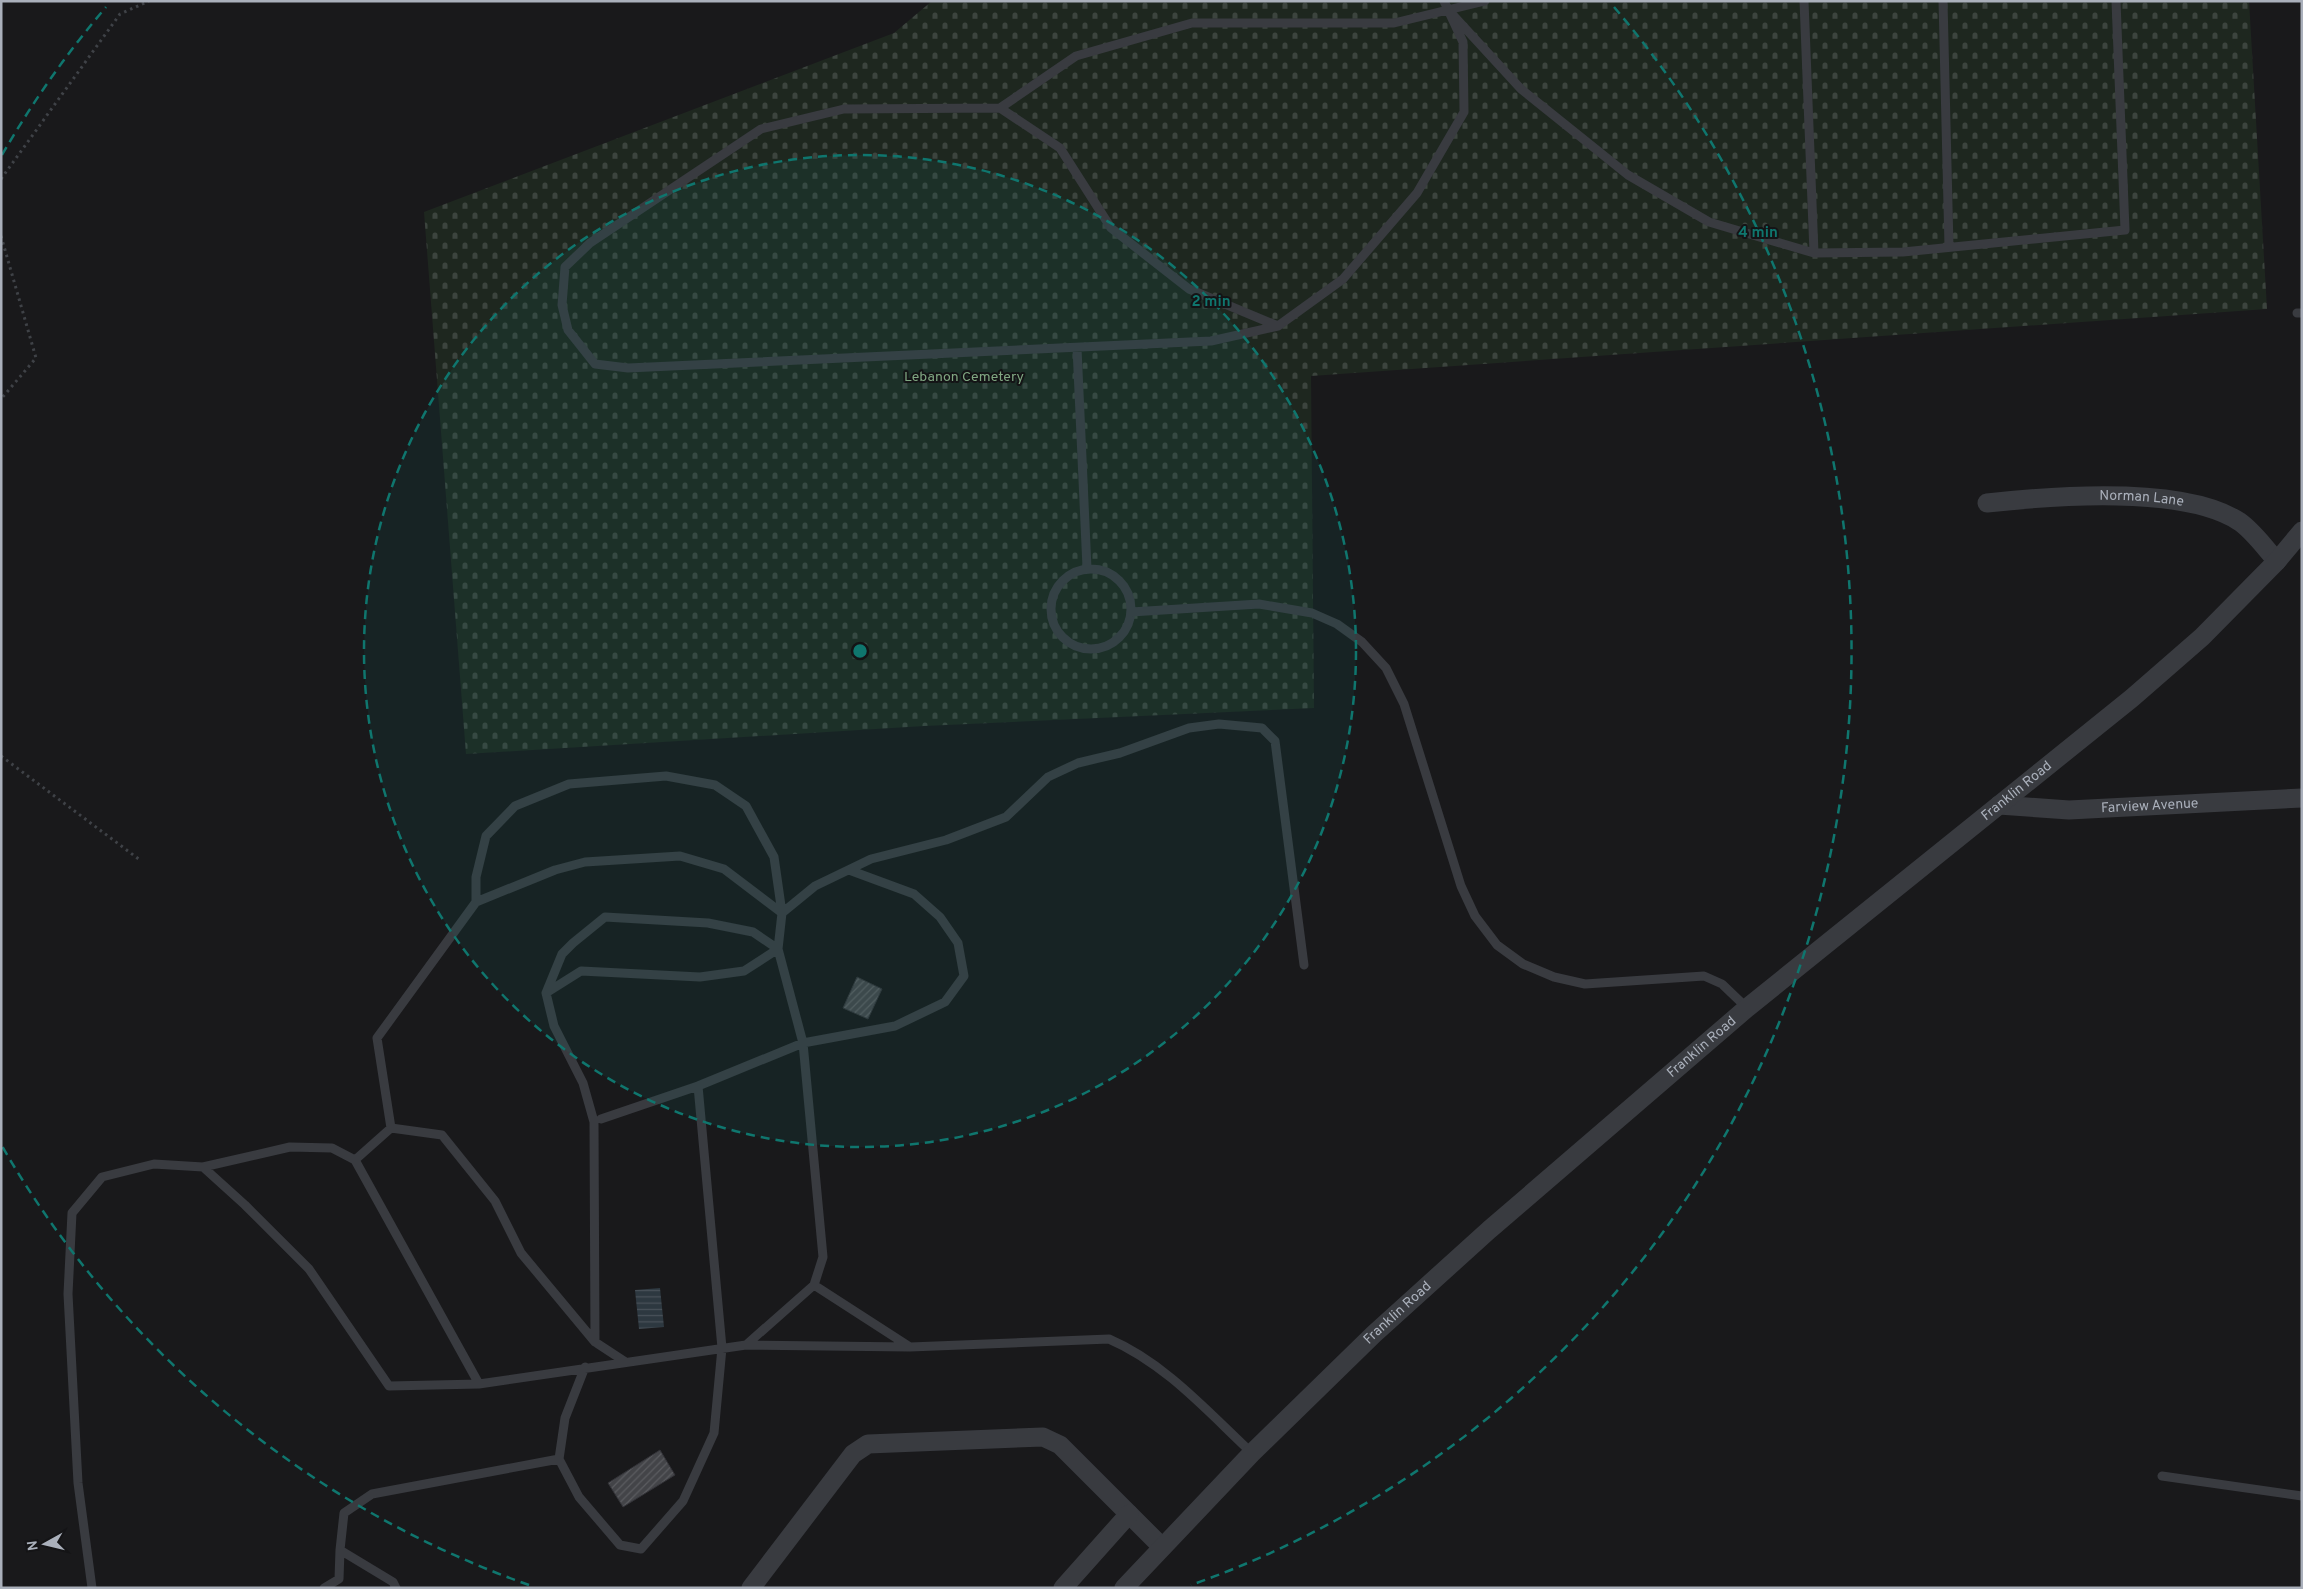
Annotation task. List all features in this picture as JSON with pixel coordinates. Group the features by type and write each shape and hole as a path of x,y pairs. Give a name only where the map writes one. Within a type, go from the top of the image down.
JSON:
{"street":[{"name":"Norman Lane","path":"1987,504 2082,496 2130,496 2192,504 2239,521 2277,561"},
{"name":"Franklin Road","path":"1124,1588 1252,1453 1374,1334 1489,1230 1747,1008 2132,698 2202,637 2277,561 2302,531"},
{"name":"Farview Avenue","path":"1999,805 2069,810 2302,798"},
{"path":"751,1588 853,1454 868,1444 1043,1437 1060,1445 1162,1547"},
{"path":"1063,1588 1130,1514"}],"lane":[{"path":"1446,5 1462,42 1464,112 1417,193 1350,272 1278,326 1211,341 628,368 596,364 568,330 562,305 564,267 590,243 761,130 844,109 1000,108 1076,56 1192,23 1394,23 1446,5 1485,1"},
{"path":"1804,1 1814,253"},
{"path":"1943,1 1949,247"},
{"path":"1446,5 1521,89 1628,175 1709,222 1814,253 1904,252 2125,230 2116,1"},
{"path":"1000,108 1060,148 1112,228 1189,289 1278,326"},
{"path":"1077,348 1087,568"},
{"path":"1087,568 1100,569 1113,575 1124,585 1130,598 1131,612 1127,627 1119,639 1107,646 1093,650 1072,646 1061,637 1053,626 1050,612 1054,591 1062,580 1074,572 1087,568"},
{"path":"1131,612 1259,604 1312,613 1337,624 1362,642 1386,668 1404,704 1460,886 1475,916 1497,945 1523,964 1554,977 1585,984 1704,976 1722,984 1747,1008"},
{"path":"782,913 815,886 871,859 946,840 1006,817 1048,777 1078,762 1120,753 1189,728 1219,724 1262,728 1275,741 1304,965"},
{"path":"476,902 476,877 486,836 515,806 569,784 666,776 715,785 746,806 774,857 782,913 778,949 803,1043 824,1257 814,1285 746,1345"},
{"path":"391,1128 377,1038 476,902 554,870 585,862 680,856 724,869 782,913"},
{"path":"601,1119 698,1086 803,1043 895,1026 945,1002 964,976 958,944 940,917 914,894 849,870"},
{"path":"595,1342 594,1122 583,1083 554,1026 546,994 562,954 605,917 708,923 752,932 778,949"},
{"path":"546,994 581,971 700,977 744,971 778,949"},
{"path":"585,1367 565,1418 559,1459 579,1498 620,1545 640,1549 684,1501 714,1434 722,1348 698,1086"},
{"path":"355,1160 391,1128 442,1135 495,1201 520,1253 595,1342 624,1361"},
{"path":"92,1588 78,1482 68,1294 72,1213 102,1177 154,1164 202,1167 290,1147 332,1148 355,1160 479,1384"},
{"path":"202,1167 245,1205 309,1269 388,1386 479,1384 624,1361 746,1345 910,1347 1109,1339 1132,1349 1156,1364 1252,1453"},
{"path":"814,1285 910,1347"},
{"path":"324,1588 339,1579 344,1513 372,1494 559,1459"},
{"path":"2162,1476 2302,1496"},
{"path":"340,1550 393,1582 396,1588"}],"path":[{"path":"1,180 120,14 149,1"},
{"path":"1,236 36,358 1,399"},
{"path":"1,756 140,860"}],"green space":[{"name":"Lebanon Cemetery","path":"932,1 2249,1 2267,309 1311,376 1314,708 924,726 466,754 424,212 894,33"}],"shaded area":[{"path":"660,1288 664,1327 639,1329 635,1290"}],"building":[{"path":"857,977 882,989 868,1019 843,1008"},
{"path":"660,1450 675,1475 623,1507 608,1483"}]}
